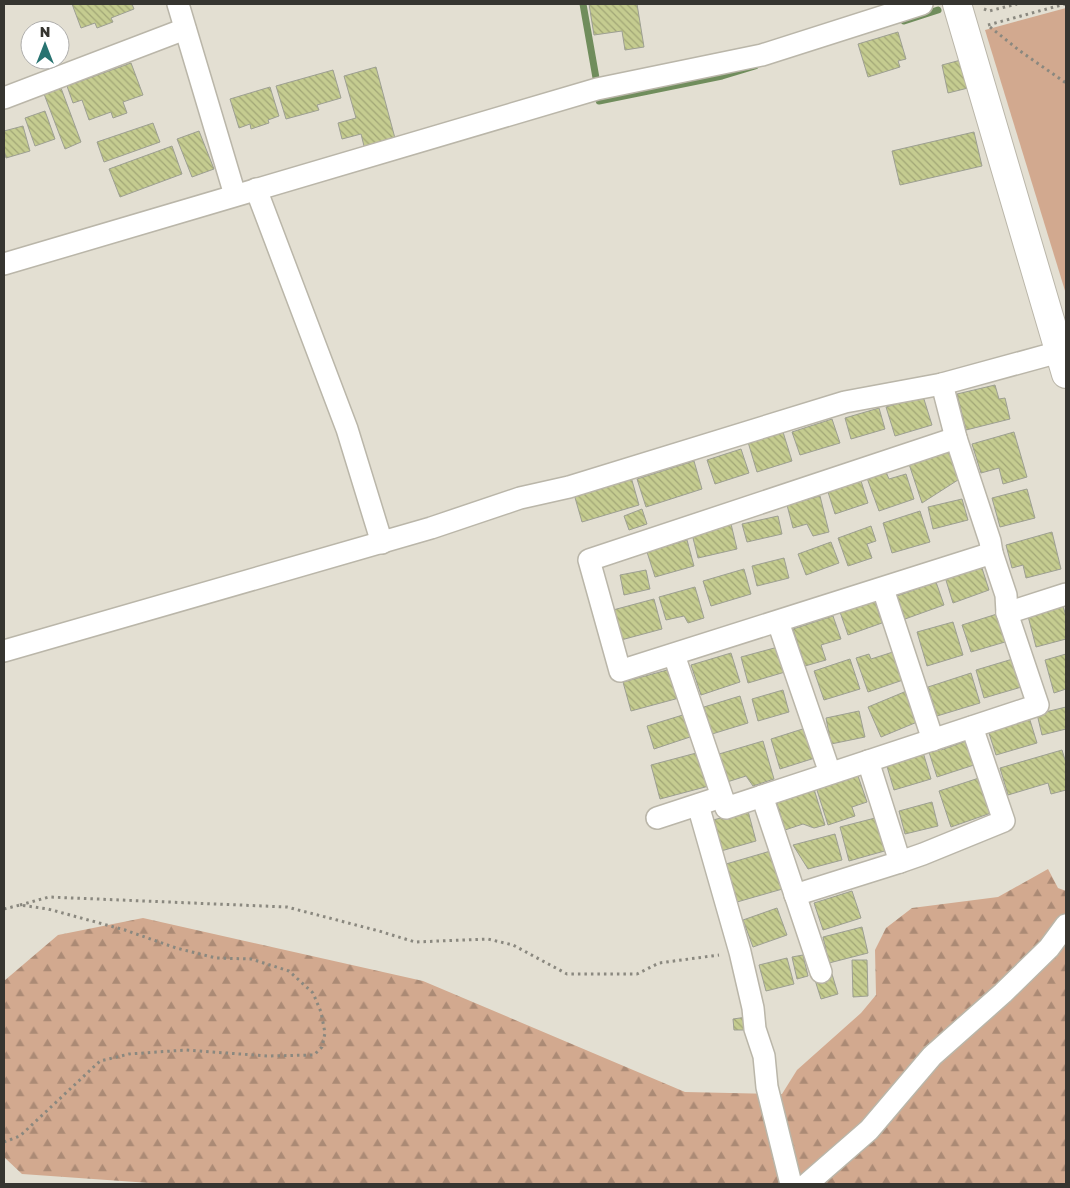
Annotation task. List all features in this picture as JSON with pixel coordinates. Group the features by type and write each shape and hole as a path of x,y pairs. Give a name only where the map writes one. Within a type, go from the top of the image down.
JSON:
{"street":[{"path":"178,4 246,192 347,429 382,543"},
{"path":"4,264 598,89 762,55 922,4"},
{"path":"4,651 382,543 520,498 569,487 844,402 1063,363 968,6"},
{"path":"4,98 186,29"},
{"path":"674,655 726,808 1038,705 1007,613 1006,595 956,438 942,384"},
{"path":"956,438 589,560 620,672 992,553"},
{"path":"883,589 933,740"},
{"path":"1007,613 1066,594"},
{"path":"778,622 830,774"},
{"path":"795,895 923,854 1004,821 972,726"},
{"path":"868,761 900,862"},
{"path":"762,796 820,972"},
{"path":"658,818 722,797"},
{"path":"698,805 740,952 753,1008 755,1029 764,1056 767,1087 792,1184"},
{"path":"807,1184 869,1130 932,1056 1003,993 1049,948 1066,925"}],"path":[{"path":"968,6 988,11 1017,4"},
{"path":"988,25 1064,4"},
{"path":"982,20 1024,54 1066,83"},
{"path":"4,909 49,897 287,907 380,930 415,942 488,939 512,945 567,974 637,974 659,963 740,952"},
{"path":"4,1142 20,1136 100,1061 129,1054 186,1050 267,1056 314,1055 322,1047 325,1033 321,1012 313,993 289,971 251,959 216,958 176,948 125,930 58,911 20,905"}],"green space":[{"path":"1066,8 1066,294 985,30"},
{"path":"1048,869 1058,888 1066,891 1066,1184 164,1184 22,1174 4,1157 4,981 58,935 143,918 423,981 685,1092 782,1094 797,1070 861,1013 876,995 875,950 886,928 912,908 998,897"}],"building":[{"path":"72,4 132,4 134,9 111,18 113,22 97,28 95,23 81,28"},
{"path":"589,4 637,4 644,47 625,50 622,31 594,35"},
{"path":"898,32 906,59 898,61 900,67 868,77 858,44"},
{"path":"961,60 968,88 948,93 942,65"},
{"path":"131,63 143,95 123,102 127,113 113,118 111,112 89,120 82,100 73,103 67,86"},
{"path":"376,67 396,142 365,150 361,134 342,139 338,123 356,118 344,76"},
{"path":"333,70 341,98 317,105 319,110 286,119 276,86"},
{"path":"270,87 279,116 268,120 269,123 251,129 250,124 239,128 230,99"},
{"path":"61,88 81,142 65,149 44,94"},
{"path":"45,111 55,139 35,146 25,118"},
{"path":"153,123 160,142 104,162 97,142"},
{"path":"23,126 30,151 6,158 4,131"},
{"path":"199,131 214,169 192,177 177,139"},
{"path":"974,132 982,166 900,185 892,151"},
{"path":"172,146 182,174 120,197 109,169"},
{"path":"995,385 999,399 1005,398 1010,419 966,430 957,394"},
{"path":"923,396 932,425 895,436 886,407"},
{"path":"879,408 885,429 851,439 845,418"},
{"path":"832,419 840,443 800,455 792,432"},
{"path":"783,432 792,461 757,472 748,442"},
{"path":"1014,432 1027,477 1003,484 999,468 981,473 972,444"},
{"path":"741,449 749,473 715,484 707,460"},
{"path":"951,449 961,478 922,503 909,464"},
{"path":"694,461 702,489 646,507 637,479"},
{"path":"886,472 889,479 906,474 914,499 879,511 867,478"},
{"path":"631,477 639,505 582,522 574,494"},
{"path":"861,481 868,503 835,514 828,492"},
{"path":"1027,489 1035,518 1000,527 992,498"},
{"path":"820,496 829,532 813,536 807,524 793,528 787,505"},
{"path":"962,499 968,520 933,529 928,507"},
{"path":"642,509 647,524 629,530 624,516"},
{"path":"920,511 930,542 892,553 883,523"},
{"path":"778,516 782,534 747,542 742,524"},
{"path":"731,524 737,549 698,558 692,534"},
{"path":"871,526 876,541 867,544 872,558 848,566 838,538"},
{"path":"1052,532 1061,569 1026,578 1023,565 1012,568 1006,545"},
{"path":"687,540 694,566 655,577 647,552"},
{"path":"831,542 839,563 806,575 798,554"},
{"path":"784,558 789,578 757,586 752,566"},
{"path":"981,565 989,590 953,603 945,577"},
{"path":"744,569 751,594 711,606 703,581"},
{"path":"646,570 650,589 624,595 620,575"},
{"path":"936,582 944,605 905,619 897,596"},
{"path":"695,587 704,618 688,623 684,616 666,620 659,597"},
{"path":"654,599 662,629 621,640 613,610"},
{"path":"875,601 882,623 848,635 840,612"},
{"path":"1063,606 1066,616 1066,639 1036,647 1028,616"},
{"path":"997,614 1005,642 971,652 962,625"},
{"path":"833,616 841,639 821,645 826,660 805,666 793,629"},
{"path":"953,622 963,655 927,666 917,632"},
{"path":"778,647 785,672 748,683 741,657"},
{"path":"893,652 903,680 868,692 856,658 869,654 871,659"},
{"path":"731,653 740,682 701,695 691,665"},
{"path":"1066,654 1066,689 1054,693 1045,660"},
{"path":"1016,658 1025,686 984,698 976,670"},
{"path":"850,659 860,689 824,700 814,671"},
{"path":"671,669 679,698 631,711 623,682"},
{"path":"971,673 980,703 937,716 928,687"},
{"path":"783,690 789,712 758,721 752,699"},
{"path":"909,690 922,720 881,737 868,707"},
{"path":"740,696 748,723 712,734 704,707"},
{"path":"1066,707 1066,729 1042,735 1037,714"},
{"path":"859,711 865,737 831,744 826,718"},
{"path":"686,714 693,736 654,749 647,726"},
{"path":"1029,717 1037,743 996,755 988,730"},
{"path":"809,727 818,757 780,769 771,739"},
{"path":"969,740 977,764 937,777 928,749 937,745 941,750"},
{"path":"763,741 774,779 753,786 746,776 727,782 719,754"},
{"path":"1062,750 1066,763 1066,790 1051,794 1048,783 1008,795 1000,768"},
{"path":"700,752 709,786 660,799 651,765"},
{"path":"923,752 931,779 894,790 886,763"},
{"path":"857,773 867,802 852,807 855,816 828,825 816,787"},
{"path":"979,778 991,813 951,827 939,791"},
{"path":"814,789 825,825 814,828 803,824 785,830 776,800"},
{"path":"932,802 938,826 905,834 899,811"},
{"path":"748,811 756,841 721,851 713,820"},
{"path":"879,817 888,850 849,861 840,827"},
{"path":"835,834 842,860 808,869 793,845"},
{"path":"774,850 786,888 737,902 726,864"},
{"path":"852,891 861,918 823,930 814,903"},
{"path":"777,908 787,935 753,947 743,920"},
{"path":"862,927 868,953 829,963 823,937"},
{"path":"803,955 808,976 797,979 792,957"},
{"path":"787,958 794,984 766,991 759,965"},
{"path":"852,960 867,960 868,996 853,997"},
{"path":"832,974 838,994 821,999 815,980"},
{"path":"747,1017 748,1030 734,1030 733,1019"}],"waterway":[{"path":"583,4 596,78"},
{"path":"904,21 938,10"},
{"path":"598,97 599,101 722,76 755,66"}]}
